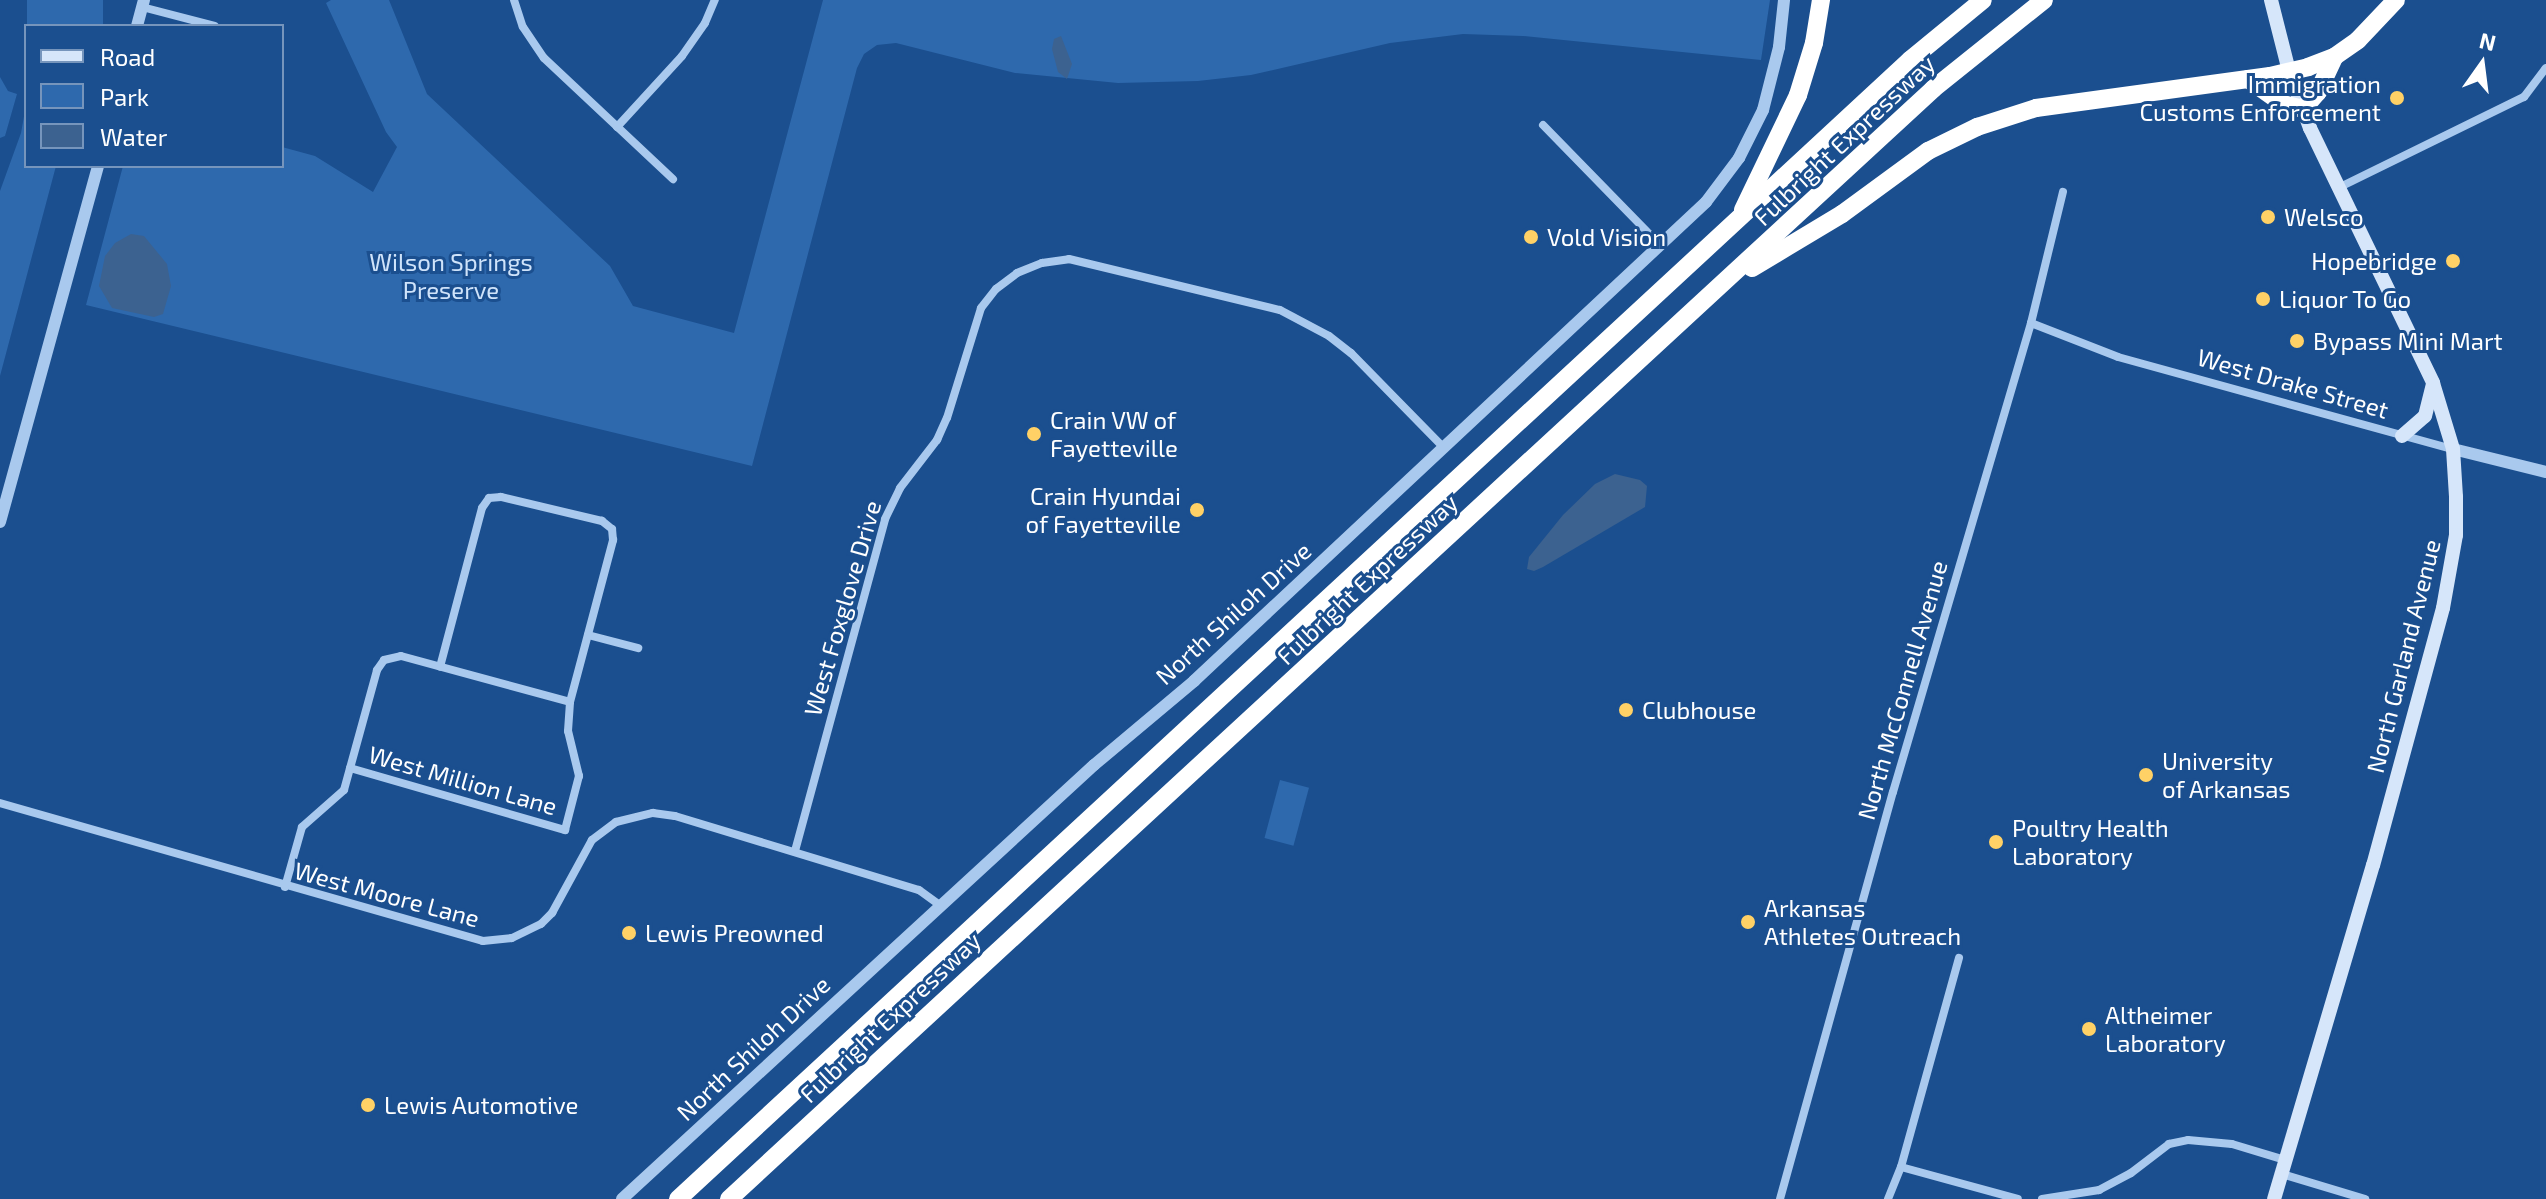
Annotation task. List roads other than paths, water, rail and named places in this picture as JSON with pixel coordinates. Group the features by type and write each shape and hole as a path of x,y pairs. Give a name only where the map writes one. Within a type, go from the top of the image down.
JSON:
{"highway":[{"path":"1741,216 1798,95 1814,43 1821,0"},
{"name":"Fulbright Expressway","path":"678,1199 1910,60 1983,0"},
{"name":"Fulbright Expressway","path":"729,1199 1933,89 2044,0"},
{"path":"1719,288 1842,214 1928,151 1977,127 2036,108 2289,71 2334,57 2379,22 2396,0"},
{"path":"2248,79 2283,104 2303,109 2318,92 2334,57"}],"main road":[{"name":"North Garland Avenue","path":"2271,0 2289,71 2303,109 2337,188 2433,383 2453,449 2456,535 2443,608 2373,865 2274,1199"},
{"path":"2402,436 2425,416 2433,383"}],"street":[{"path":"514,0 523,27 544,58 673,179"},
{"path":"617,127 682,56 705,23 715,0"},
{"name":"North Shiloh Drive","path":"622,1199 1117,744 1194,681 1706,202 1752,135 1771,88 1784,0"},
{"path":"138,24 143,3 209,24"},
{"path":"2337,188 2524,97 2546,68"},
{"path":"1543,125 1661,246"},
{"path":"0,522 97,168"},
{"name":"North McConnell Avenue","path":"1780,1199 1897,777 2031,323 2063,192"},
{"name":"West Foxglove Drive","path":"795,851 885,519 900,488 937,440 947,418 972,327 981,308 996,289 1017,273 1042,263 1069,259 1280,310 1329,336 1351,353 1444,448"},
{"name":"West Drake Street","path":"2031,323 2118,357 2402,436 2546,472"},
{"path":"285,887 302,827 341,795 379,665 392,656 570,702 613,540 612,529 602,521 495,497 482,508 440,667"},
{"path":"588,635 638,648"},
{"name":"West Million Lane","path":"350,768 565,830 579,776 568,731 570,702"},
{"name":"West Moore Lane","path":"0,803 285,887 467,937 496,942 528,932 541,924 560,900 592,840 616,822 653,813 675,816 919,890 940,905"},
{"path":"1888,1199 1901,1167 1959,958"},
{"path":"2042,1199 2093,1191 2116,1183 2169,1144 2188,1140 2232,1144 2365,1199"},
{"path":"1901,1167 2018,1199"}],"water":[{"path":"1061,36 1072,64 1067,79 1058,72 1052,49 1054,39"},
{"path":"131,234 144,236 167,264 171,286 163,314 154,317 112,308 99,286 105,256 115,243"},
{"path":"1615,474 1640,480 1647,486 1645,507 1543,567 1534,571 1527,569 1529,557 1563,515 1595,484"}],"place":[{"name":"Immigration Customs Enforcement","path":"2397,98"},
{"name":"Welsco","path":"2268,217"},
{"name":"Vold Vision","path":"1531,237"},
{"name":"Hopebridge","path":"2453,261"},
{"name":"Liquor To Go","path":"2263,299"},
{"name":"Bypass Mini Mart","path":"2297,341"},
{"name":"Crain VW of Fayetteville","path":"1034,434"},
{"name":"Crain Hyundai of Fayetteville","path":"1197,510"},
{"name":"Clubhouse","path":"1626,710"},
{"name":"University of Arkansas","path":"2146,775"},
{"name":"Poultry Health Laboratory","path":"1996,842"},
{"name":"Arkansas Athletes Outreach","path":"1748,922"},
{"name":"Lewis Preowned","path":"629,933"},
{"name":"Altheimer Laboratory","path":"2089,1029"},
{"name":"Lewis Automotive","path":"368,1105"}],"park label":[{"name":"Wilson Springs Preserve","path":"451,276"}]}
